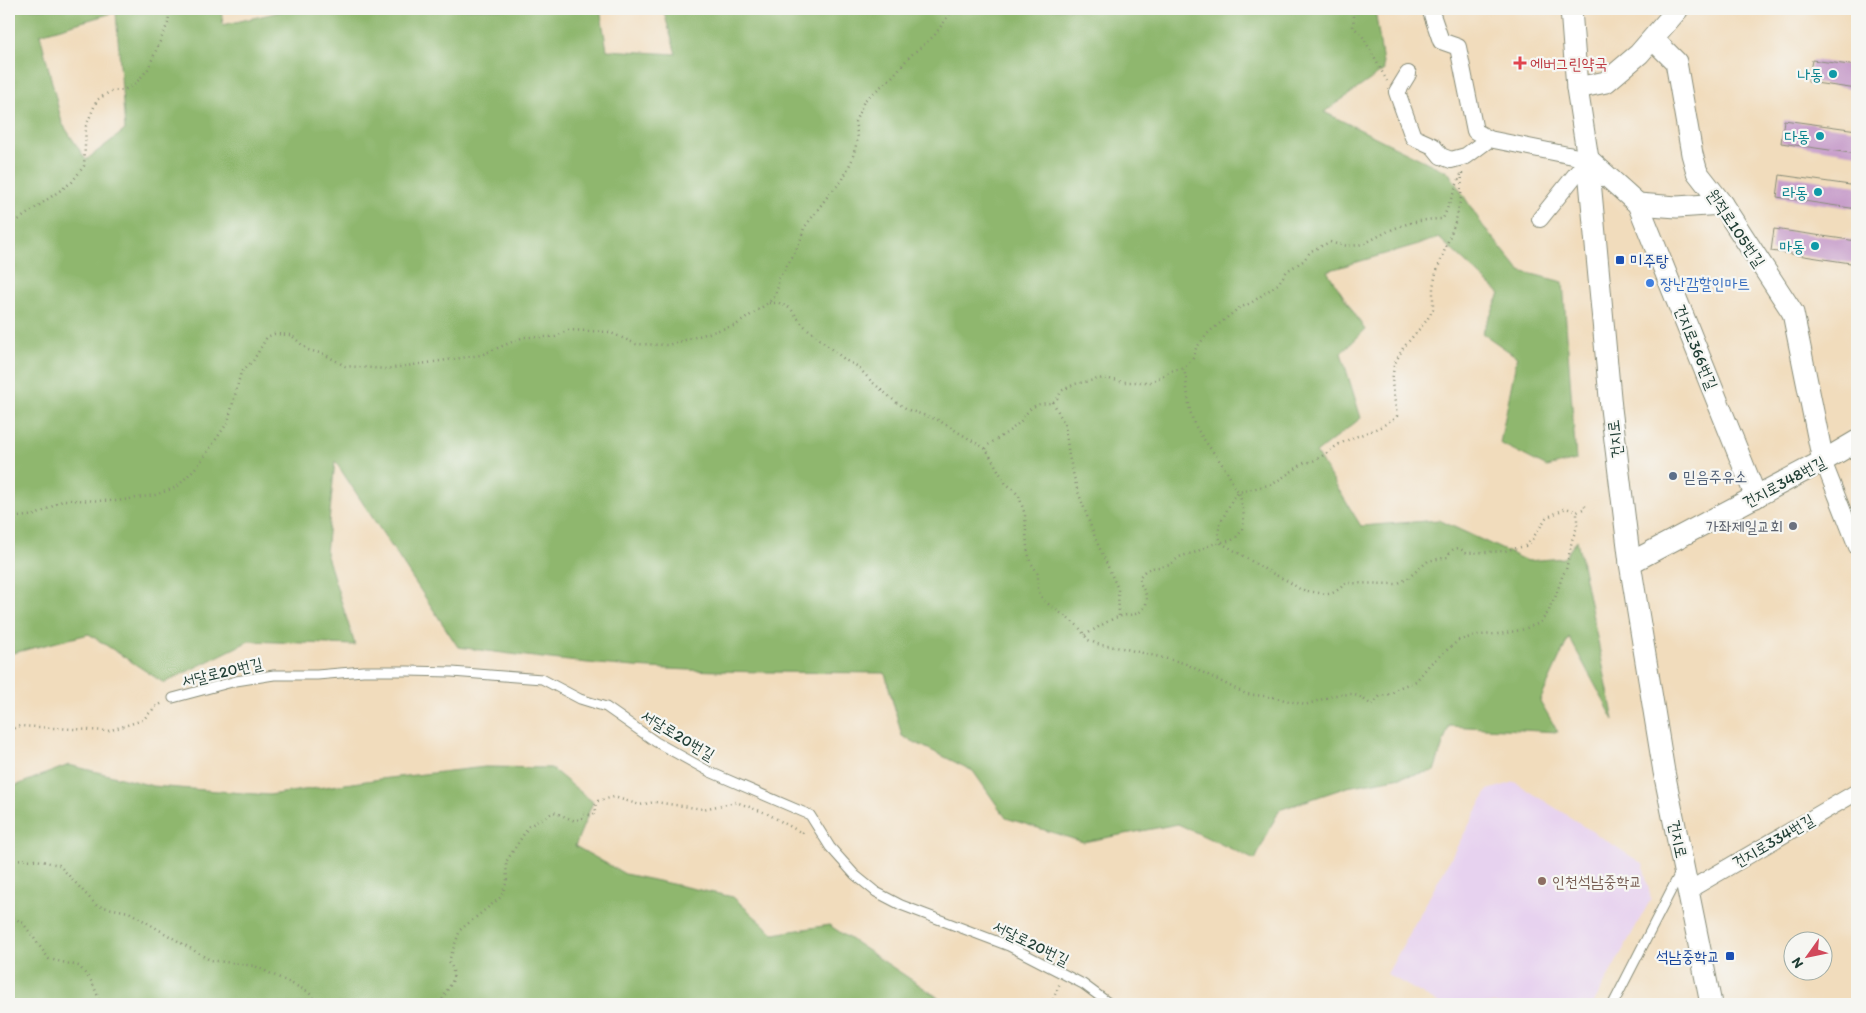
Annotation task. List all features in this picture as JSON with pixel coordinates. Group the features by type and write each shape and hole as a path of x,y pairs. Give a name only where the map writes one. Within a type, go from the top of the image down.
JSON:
{"street":[{"path":"1430,9 1441,41 1458,47 1475,130 1489,139 1588,159 1540,219"},
{"name":"건지로","path":"1571,9 1577,88 1588,159 1611,408 1630,563 1664,772 1711,1004"},
{"path":"1577,88 1606,82 1640,54 1678,9"},
{"name":"원적로105번길","path":"1653,39 1676,62 1692,154 1697,172 1722,204 1792,313 1823,461"},
{"path":"1408,74 1397,92 1413,137 1434,146 1441,156 1452,160 1466,156 1489,139"},
{"name":"건지로366번길","path":"1588,159 1638,204 1756,497"},
{"path":"1638,204 1677,208 1722,204"},
{"name":"건지로348번길","path":"1630,563 1823,461 1857,441"},
{"path":"1823,461 1857,547"},
{"name":"건지로334번길","path":"1689,890 1857,792"}],"lane":[{"name":"서달로20번길","path":"173,698 236,681 274,675 317,676 362,671 416,671 542,679 580,699 606,707 656,742 710,772 810,815 830,847 856,875 876,892 901,905 1009,946 1083,984 1110,1004"},
{"name":"건지로","path":"1613,1004 1684,866"}],"path":[{"path":"9,221 17,221 72,182 84,166 86,126 97,100 111,91 124,90 136,83 148,69 168,23 170,9"},
{"path":"9,518 36,515 64,500 117,501 155,494 177,487 199,464 228,422 241,372 254,361 267,338 274,334 291,334 308,350 324,354 345,366 386,369 481,355 524,338 555,337 568,330 609,332 636,344 668,345 736,325 774,297 778,287 778,279 800,242 804,228 830,192 842,181 852,160 858,138 855,122 864,101 892,77 910,56 934,36 953,9"},
{"path":"1361,9 1354,15 1353,26 1362,35 1387,81"},
{"path":"986,450 988,446 1019,422 1035,405 1053,402 1058,398 1061,391 1075,384 1104,378 1124,382 1151,382 1173,370 1184,368 1193,358 1196,348 1209,332 1239,308 1251,303 1278,284 1287,271 1303,261 1311,251 1330,242 1344,247 1370,243 1392,230 1422,220 1443,219 1462,172 1461,197 1456,220 1436,273 1432,309 1427,320 1403,348 1394,365 1392,384 1397,416 1378,428 1358,434 1336,446 1324,456 1310,463 1304,463 1273,484 1239,492 1233,498 1220,524 1218,533 1221,543 1244,555 1273,575 1286,580 1302,590 1328,594 1337,592 1346,583 1396,584 1407,578 1428,561 1448,557 1449,552 1453,548 1459,548 1467,553 1516,549 1531,541 1546,518 1566,508 1577,512 1584,508 1585,502"},
{"path":"768,303 779,303 791,309 802,324 830,348 857,366 872,382 897,403 909,410 938,420 986,450 1006,484 1019,496 1025,514 1026,548 1030,561 1038,574 1038,590 1042,600 1078,626 1088,640 1100,645 1122,648 1184,663 1246,694 1273,697 1305,706 1336,695 1352,694 1372,705 1380,696 1391,694 1398,688 1416,681 1430,664 1459,640 1478,635 1500,634 1521,630 1540,623 1555,598 1566,570 1572,540 1577,527 1577,512"},
{"path":"1085,635 1119,616 1133,616 1145,606 1147,597 1140,584 1140,577 1144,571 1152,567 1168,566 1179,556 1194,553 1212,544 1231,540 1239,535 1243,529 1244,514 1239,492 1195,423 1191,412 1184,368"},
{"path":"1053,402 1065,425 1069,456 1077,489 1096,540 1118,589 1119,616"},
{"path":"9,730 20,726 108,731 143,720 155,707 173,698"},
{"path":"441,1004 442,998 453,983 454,970 449,961 460,930 501,897 508,881 506,862 528,826 554,812 575,821 582,818 582,814 592,815 596,812 595,806 598,801 614,796 640,806 656,802 704,809 736,802 766,813 802,833 809,823 810,815"},
{"path":"9,859 37,860 59,864 97,906 129,912 210,960 256,966 307,991 320,1004"},
{"path":"9,915 23,923 49,959 79,966 92,982 101,1004"},
{"path":"1051,1004 1064,975"}],"shaded area":[{"name":"인천석남중학교","path":"1515,782 1643,864 1651,899 1593,1004 1440,1004 1387,974 1488,790"}],"green space":[{"path":"9,9 221,9 223,25 292,9 600,9 607,50 676,54 663,9 1375,9 1384,70 1324,112 1449,173 1483,226 1520,271 1563,282 1576,460 1547,467 1500,443 1517,357 1482,333 1500,294 1439,238 1327,271 1365,330 1341,353 1361,418 1316,453 1361,526 1439,520 1527,561 1564,558 1577,540 1614,720 1569,637 1540,701 1558,732 1449,726 1434,771 1347,787 1279,810 1255,860 1178,824 1083,842 1006,818 973,771 902,736 885,673 666,669 569,661 458,647 335,461 326,553 355,645 249,641 164,683 89,634 9,654","holes":["116,12 125,130 86,160 62,123 40,34"]},
{"path":"69,765 153,786 269,795 380,779 485,767 551,768 593,802 575,846 625,874 733,897 774,934 829,925 948,1004 9,1004 9,788"}],"building":[{"name":"나동","path":"1812,60 1857,66 1857,89 1808,82"},
{"name":"다동","path":"1784,120 1857,130 1857,154 1781,143"},
{"name":"라동","path":"1780,175 1857,186 1857,209 1777,197"},
{"name":"마동","path":"1774,229 1857,241 1857,264 1771,251"}],"place":[{"name":"에버그린약국","path":"1520,63"},
{"name":"나동","path":"1833,74"},
{"name":"다동","path":"1820,136"},
{"name":"라동","path":"1818,192"},
{"name":"마동","path":"1815,246"},
{"name":"미주탕","path":"1620,260"},
{"name":"장난감할인마트","path":"1650,283"},
{"name":"믿음주유소","path":"1673,476"},
{"name":"가좌제일교회","path":"1793,526"},
{"name":"인천석남중학교","path":"1542,881"},
{"name":"석남중학교","path":"1730,956"}]}
